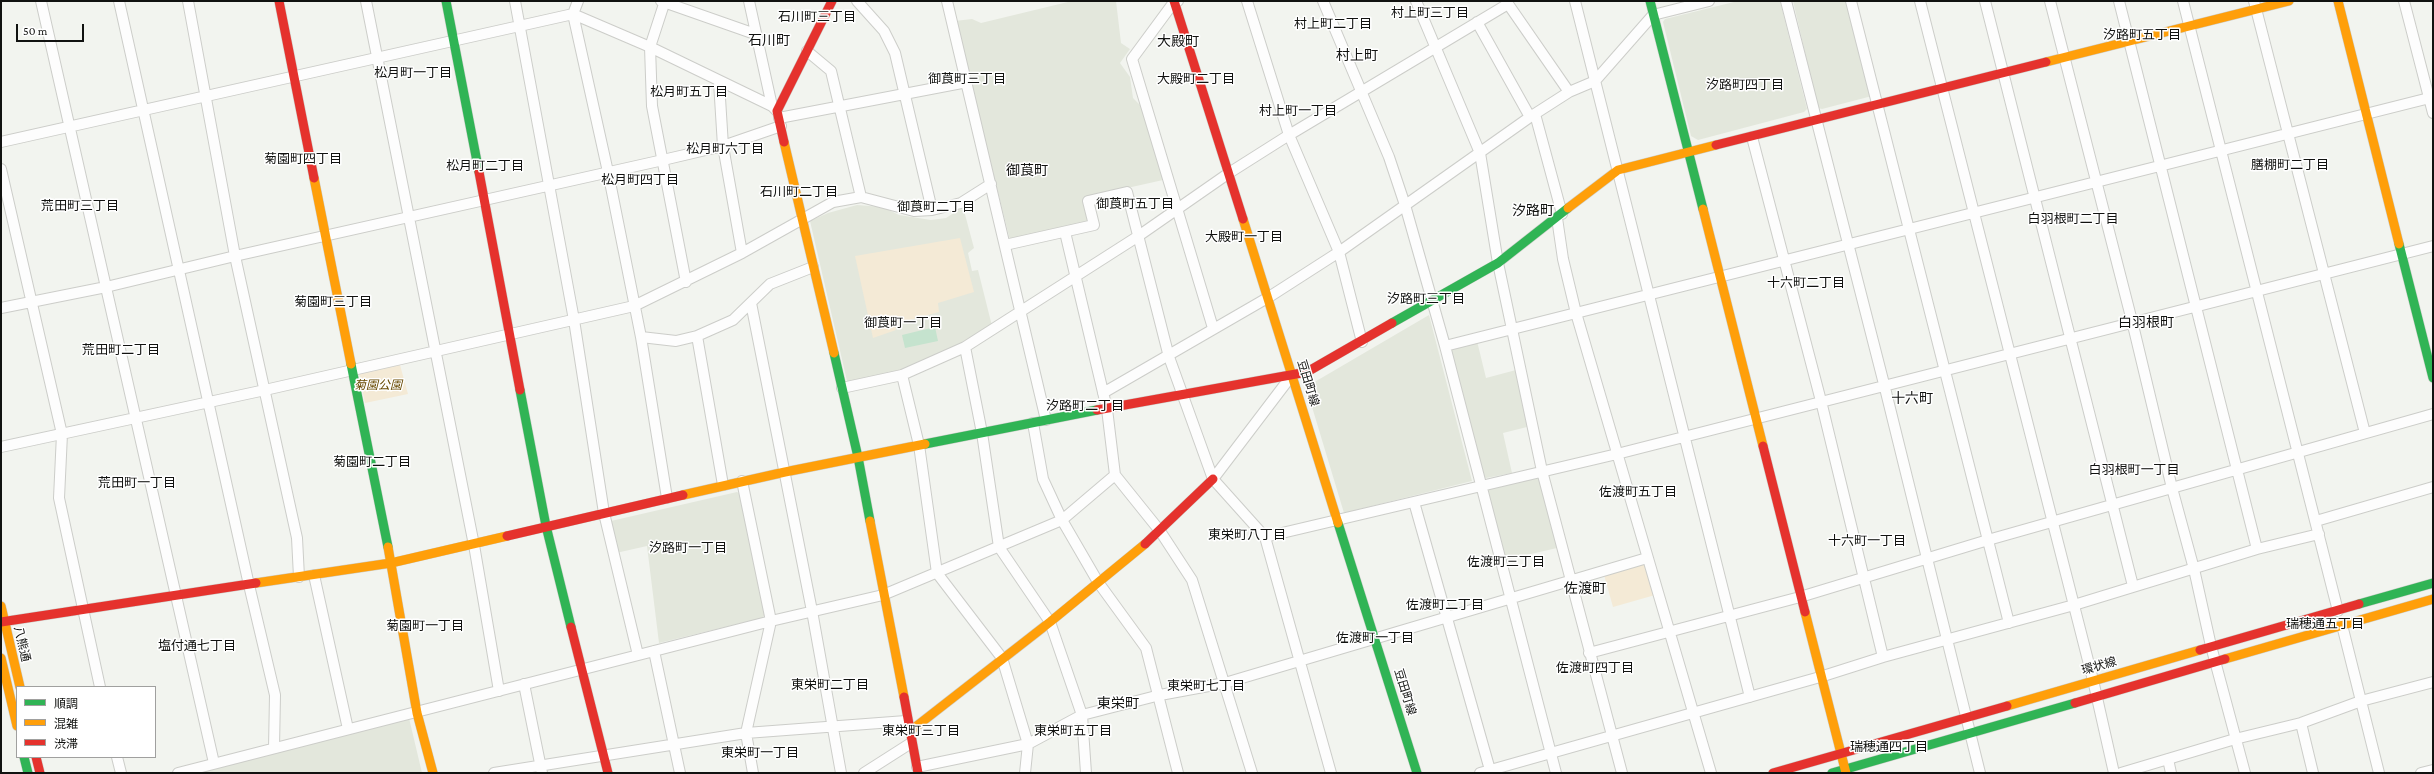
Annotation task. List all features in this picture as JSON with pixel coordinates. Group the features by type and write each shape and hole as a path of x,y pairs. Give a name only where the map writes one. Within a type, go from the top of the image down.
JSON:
{"street":[{"path":"41,1 214,763"},
{"path":"119,1 142,110 275,695 274,748"},
{"path":"188,1 235,256 297,538 299,577"},
{"path":"279,1 351,369 391,563 417,712 433,773"},
{"path":"366,1 410,217 434,352 474,545 499,691"},
{"path":"446,1 508,335 546,526 608,773"},
{"path":"515,1 574,320 604,513 638,655"},
{"path":"578,1 573,14 608,172 641,337 667,498"},
{"path":"686,282 652,106 650,47 664,1 756,34"},
{"path":"749,1 858,457 906,720 917,770 1028,744 1082,715 1160,695 1224,683 1571,579 1647,558"},
{"path":"777,115 832,1"},
{"path":"857,1 884,31 895,53 932,210"},
{"path":"947,1 1046,420"},
{"path":"1176,1 1132,59 1176,210 1213,328"},
{"name":"豆田町線","path":"1176,1 1417,773"},
{"path":"1247,1 1289,135 1339,252 1362,342"},
{"path":"1323,1 1389,157 1405,206 1433,301 1556,773"},
{"path":"1416,1 1480,153 1498,263 1542,471 1622,773"},
{"path":"1575,1 1750,697"},
{"path":"1650,1 1820,677 1840,754 1846,771"},
{"path":"1103,393 1169,357 1213,328 1269,297 1339,252 1532,115 1569,92 1595,81 1653,15 1709,1"},
{"path":"1786,1 1928,559 1965,717 1980,773"},
{"path":"1851,1 2009,623"},
{"path":"1920,1 2093,680 2114,773"},
{"path":"1985,1 2133,586"},
{"path":"2050,1 2132,321 2172,488 2194,569 2211,646 2245,773"},
{"path":"2119,1 2162,166 2194,305 2257,549"},
{"path":"2183,1 2338,611"},
{"path":"3,622 391,563 474,545 546,526 667,498 785,472 1182,393 1307,372 1362,342 1498,263 1618,170 2189,26 2255,5 2289,1"},
{"path":"2338,1 2433,378"},
{"path":"2404,1 2431,97 2433,113"},
{"path":"842,388 902,375 965,347 1137,238 1229,173 1289,135 1435,48 1507,2 1569,92"},
{"path":"2255,5 2365,433"},
{"path":"1,142 573,14 650,47 720,82 777,115"},
{"path":"1477,22 1532,115 1560,216 1563,259 1576,313 1668,632 1711,773"},
{"path":"807,51 831,71 841,106 861,197"},
{"path":"720,82 723,146 742,253"},
{"path":"1,308 106,287 178,269 723,146 777,115 841,106 967,82"},
{"path":"1444,346 1848,246 1974,212 2162,166 2431,97"},
{"path":"1752,137 1820,401 1883,657"},
{"path":"1,169 33,302 62,434 60,498 85,610 100,686"},
{"path":"1,447 265,390 351,369 434,352 634,306 686,282 742,253 833,202 861,197 914,211 932,210 961,203 991,184"},
{"path":"1005,245 1094,226 1088,201 1127,192 1137,238 1169,357 1213,479 1265,537 1298,662 1331,773"},
{"path":"1065,232 1107,409 1115,476 1160,531 1192,580 1252,773"},
{"path":"1265,537 1617,454 1684,435 1755,419 1884,384 2070,338 2257,289 2324,274 2433,246"},
{"path":"641,337 666,342 697,336 733,320 770,284 813,267"},
{"path":"751,303 812,611 841,773"},
{"path":"697,336 724,485"},
{"path":"965,347 982,433 999,547 1050,622 1082,715 1086,773"},
{"path":"902,375 919,446 937,573 1002,658 1028,744 1025,773"},
{"path":"909,732 1050,622 1160,531 1213,479 1292,375"},
{"path":"1589,653 1800,597 1988,540 2053,523 2433,414"},
{"path":"1033,423 1043,479 1062,520 1098,582 1146,648 1160,695 1178,773"},
{"path":"178,773 771,621 883,595 1062,520 1115,476"},
{"path":"742,481 771,621 746,733 753,773"},
{"path":"2316,521 2433,486"},
{"path":"1414,502 1446,617 1485,772 1820,677 1883,657 2074,605 2257,549 2319,534"},
{"path":"314,575 348,730"},
{"name":"環状線","path":"1773,773 2433,583"},
{"path":"1832,773 1846,771 1969,732 2433,599"},
{"name":"八熊通","path":"1,606 3,622 20,686"},
{"path":"2342,625 2379,773"},
{"path":"654,651 680,773"},
{"name":"八熊通","path":"1,658 16,722"},
{"path":"2121,773 2235,739 2301,723 2361,701 2433,682"},
{"path":"524,684 541,769"},
{"path":"494,773 541,769 604,756 746,733 906,720"},
{"path":"2301,723 2313,773"},
{"path":"864,773 911,743"},
{"path":"24,758 28,773"},
{"path":"36,758 40,773"},
{"path":"117,758 121,773"},
{"path":"2168,759 2171,773"},
{"path":"2421,773 2433,770"}],"shaded area":[{"path":"1072,1 1116,1 1121,43 1130,49 1120,63 1130,77 1133,98 1142,107 1163,180 1087,197 1089,219 1087,223 1010,240 955,21 972,19 981,23"},
{"path":"1738,1 1780,1 1807,109 1804,112 1698,140 1691,136 1663,22 1665,19"},
{"path":"1793,1 1848,1 1872,96 1822,109 1818,108"},
{"path":"857,205 883,207 899,215 931,220 946,218 963,207 974,248 968,253 972,271 978,270 992,326 964,343 900,370 850,382 847,381 810,221 828,213"},
{"path":"1429,315 1472,481 1344,513 1306,387"},
{"path":"935,327 938,341 905,348 902,335"},
{"path":"1477,341 1486,378 1516,370 1527,427 1503,433 1512,473 1486,478 1482,476 1450,352 1452,347"},
{"path":"1536,477 1539,478 1557,548 1505,560 1486,491 1487,488"},
{"path":"737,492 740,494 767,613 762,618 659,643 647,546 616,553 611,521"},
{"path":"409,718 422,773 191,773"}],"green space":[{"path":"960,238 974,292 938,303 939,312 895,324 896,330 873,338 855,256"},
{"name":"菊園公園","path":"400,365 408,394 365,403 359,373"},
{"path":"1645,563 1655,595 1613,607 1604,575"}],"traffic: fast":[{"path":"446,1 479,172"},
{"path":"1650,1 1703,209"},
{"path":"1392,323 1498,263 1568,208"},
{"path":"2399,244 2433,378"},
{"path":"834,353 858,457 870,521"},
{"path":"351,364 388,547"},
{"path":"520,390 546,526 571,627"},
{"path":"925,444 1097,410"},
{"path":"1338,523 1417,773"},
{"path":"2359,604 2433,583"},
{"path":"1832,773 2075,703"},
{"path":"24,758 28,773"}],"traffic: slow":[{"path":"2046,62 2289,1"},
{"path":"2338,1 2399,244"},
{"path":"784,142 834,353"},
{"path":"1568,208 1618,170 1716,145"},
{"path":"314,178 351,364"},
{"path":"1703,209 1763,446"},
{"path":"1243,219 1338,523"},
{"path":"683,495 785,472 925,444"},
{"path":"870,521 904,697"},
{"path":"256,583 391,563 507,536"},
{"path":"909,732 1050,622 1145,544"},
{"path":"388,547 417,713 433,773"},
{"path":"2225,659 2433,599"},
{"path":"1,606 20,686"},
{"path":"1805,612 1846,773"},
{"path":"2007,706 2200,650"},
{"path":"1,658 16,722"}],"traffic: jam":[{"path":"279,1 314,178"},
{"path":"784,142 777,111 832,1"},
{"path":"1174,1 1243,219"},
{"path":"1716,145 2046,62"},
{"path":"479,172 520,390"},
{"path":"1097,410 1307,372 1392,323"},
{"path":"1763,446 1805,612"},
{"path":"1145,544 1213,479"},
{"path":"507,536 683,495"},
{"path":"1,622 256,583"},
{"path":"2200,650 2359,604"},
{"path":"571,627 608,773"},
{"path":"2075,703 2225,659"},
{"path":"904,697 918,773"},
{"path":"1773,773 2007,706"},
{"path":"36,758 40,773"}],"district":[{"name":"村上町三丁目","path":"1430,13"},
{"name":"石川町三丁目","path":"817,17"},
{"name":"村上町二丁目","path":"1333,24"},
{"name":"汐路町五丁目","path":"2142,35"},
{"name":"石川町","path":"769,41"},
{"name":"大殿町","path":"1178,42"},
{"name":"村上町","path":"1357,56"},
{"name":"松月町一丁目","path":"413,73"},
{"name":"御莨町三丁目","path":"967,79"},
{"name":"大殿町二丁目","path":"1196,79"},
{"name":"汐路町四丁目","path":"1745,85"},
{"name":"松月町五丁目","path":"689,92"},
{"name":"村上町一丁目","path":"1298,111"},
{"name":"松月町六丁目","path":"725,149"},
{"name":"菊園町四丁目","path":"303,159"},
{"name":"膳棚町二丁目","path":"2290,165"},
{"name":"松月町二丁目","path":"485,166"},
{"name":"御莨町","path":"1027,171"},
{"name":"松月町四丁目","path":"640,180"},
{"name":"石川町二丁目","path":"799,192"},
{"name":"御莨町五丁目","path":"1135,204"},
{"name":"荒田町三丁目","path":"80,206"},
{"name":"御莨町二丁目","path":"936,207"},
{"name":"汐路町","path":"1533,211"},
{"name":"白羽根町二丁目","path":"2073,219"},
{"name":"大殿町一丁目","path":"1244,237"},
{"name":"十六町二丁目","path":"1806,283"},
{"name":"汐路町三丁目","path":"1426,299"},
{"name":"菊園町三丁目","path":"333,302"},
{"name":"御莨町一丁目","path":"903,323"},
{"name":"白羽根町","path":"2146,323"},
{"name":"荒田町二丁目","path":"121,350"},
{"name":"十六町","path":"1912,399"},
{"name":"汐路町二丁目","path":"1085,406"},
{"name":"菊園町二丁目","path":"372,462"},
{"name":"白羽根町一丁目","path":"2134,470"},
{"name":"荒田町一丁目","path":"137,483"},
{"name":"佐渡町五丁目","path":"1638,492"},
{"name":"東栄町八丁目","path":"1247,535"},
{"name":"十六町一丁目","path":"1867,541"},
{"name":"汐路町一丁目","path":"688,548"},
{"name":"佐渡町三丁目","path":"1506,562"},
{"name":"佐渡町","path":"1585,589"},
{"name":"佐渡町二丁目","path":"1445,605"},
{"name":"瑞穂通五丁目","path":"2325,624"},
{"name":"菊園町一丁目","path":"425,626"},
{"name":"佐渡町一丁目","path":"1375,638"},
{"name":"塩付通七丁目","path":"197,646"},
{"name":"佐渡町四丁目","path":"1595,668"},
{"name":"東栄町二丁目","path":"830,685"},
{"name":"東栄町七丁目","path":"1206,686"},
{"name":"東栄町","path":"1118,704"},
{"name":"東栄町三丁目","path":"921,731"},
{"name":"東栄町五丁目","path":"1073,731"},
{"name":"瑞穂通四丁目","path":"1889,747"},
{"name":"東栄町一丁目","path":"760,753"}]}
